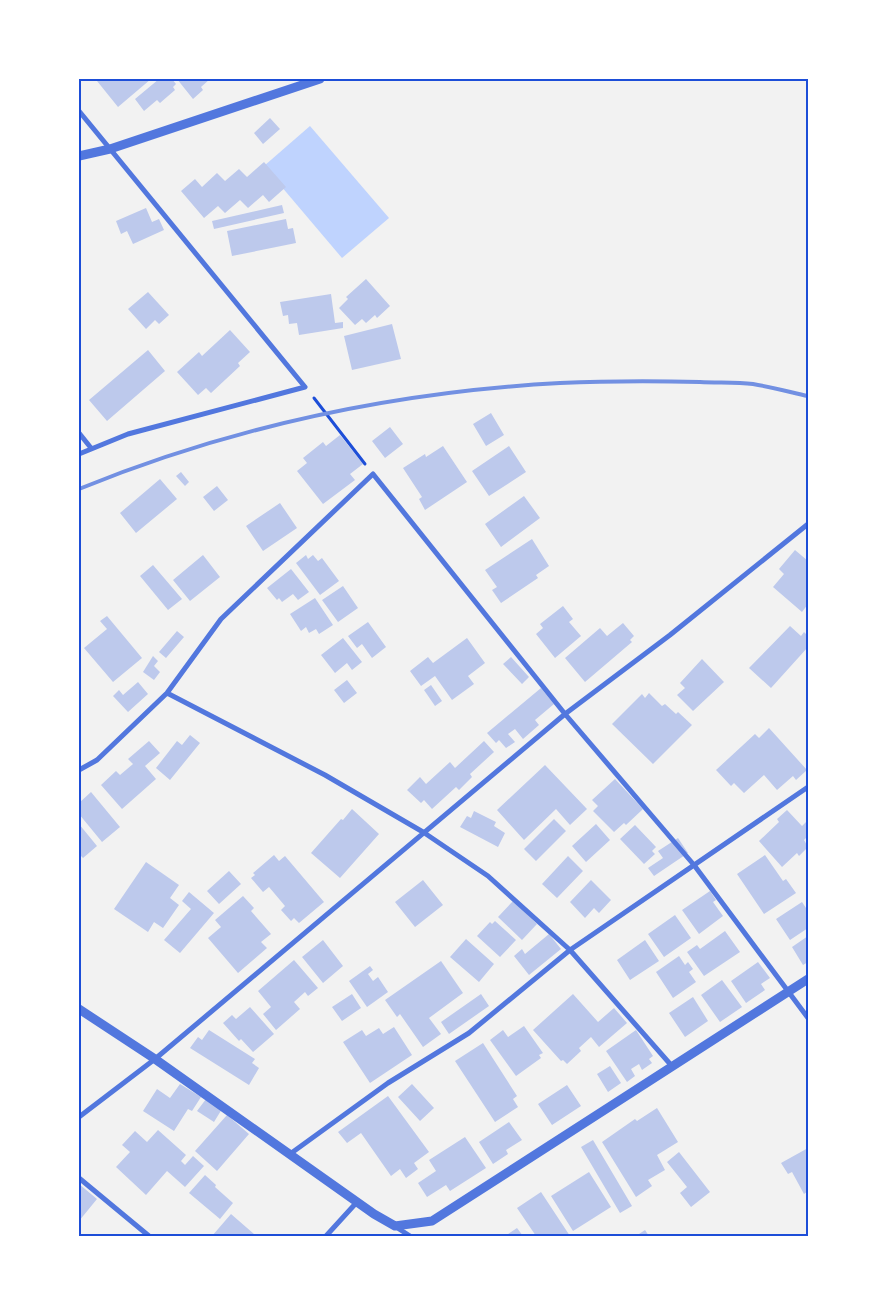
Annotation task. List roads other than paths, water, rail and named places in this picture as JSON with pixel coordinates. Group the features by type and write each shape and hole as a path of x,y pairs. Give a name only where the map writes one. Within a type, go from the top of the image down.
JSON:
{"street":[{"path":"79,156 110,149 313,80"},
{"path":"79,111 306,388 128,434 79,454"},
{"path":"79,433 91,448"},
{"path":"79,770 98,760 167,693 220,619 373,474 565,714 694,865 808,1018"},
{"path":"79,1117 155,1059 565,714 670,635 808,524"},
{"path":"167,693 325,775 423,832 488,876 570,950 671,1065"},
{"path":"290,1154 388,1083 469,1033 570,950 808,787"},
{"path":"395,1226 432,1221 671,1065 808,979"},
{"path":"79,1009 155,1059 357,1202 410,1236"},
{"path":"79,1178 149,1236"},
{"path":"326,1236 357,1202"}],"water":[{"path":"310,126 389,218 342,258 264,166"}],"railway":[{"path":"79,489 196,447 255,430 375,404 436,394 560,383 647,381 747,383 808,396"}]}
